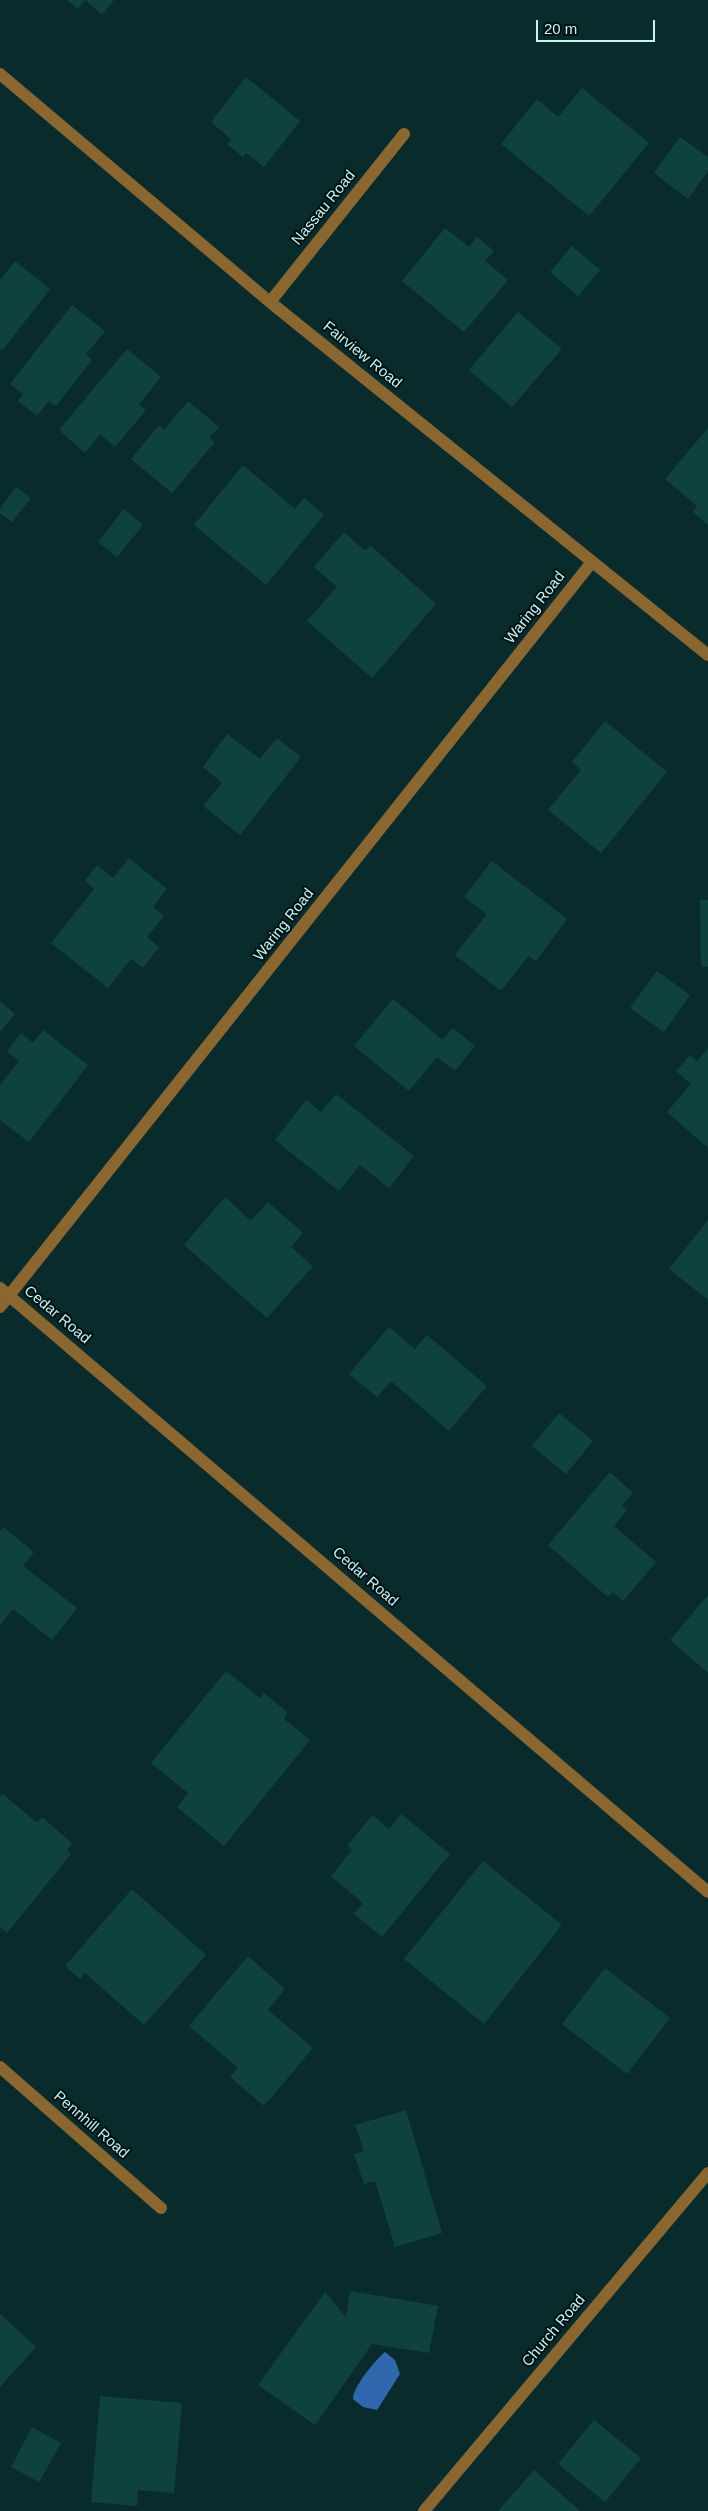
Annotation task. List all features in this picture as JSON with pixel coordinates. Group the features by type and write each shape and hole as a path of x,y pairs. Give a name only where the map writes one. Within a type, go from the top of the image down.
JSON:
{"street":[{"name":"Fairview Road","path":"0,74 270,302 708,655"},
{"name":"Nassau Road","path":"270,302 404,134"},
{"name":"Waring Road","path":"0,1307 5,1292 592,562"},
{"name":"Cedar Road","path":"5,1292 708,1892"},
{"name":"Pennhill Road","path":"0,2067 161,2208"},
{"name":"Church Road","path":"424,2511 708,2173"}],"water":[{"path":"385,2352 395,2360 400,2374 377,2410 363,2407 353,2399 356,2388 365,2374"}],"building":[{"path":"67,0 85,0 78,9"},
{"path":"85,0 114,0 102,15"},
{"path":"246,77 300,121 264,167 246,153 243,157 227,144 231,139 211,122"},
{"path":"582,88 649,143 589,216 501,144 537,99 558,117"},
{"path":"680,137 708,157 708,171 688,199 654,173"},
{"path":"445,228 469,247 477,237 494,251 485,261 508,280 464,332 402,281"},
{"path":"572,246 600,270 578,296 550,272"},
{"path":"15,261 50,289 2,351 0,349 0,280"},
{"path":"72,305 105,331 86,354 92,360 56,406 49,401 37,416 18,401 23,394 10,384"},
{"path":"518,312 562,349 512,407 469,370"},
{"path":"127,349 161,377 139,404 146,410 115,447 100,434 85,453 59,430"},
{"path":"188,401 219,427 209,438 215,442 172,493 131,459 159,425 164,430"},
{"path":"708,428 708,525 693,512 697,506 665,479"},
{"path":"243,465 295,509 304,498 324,515 266,585 194,525"},
{"path":"16,487 31,498 12,522 0,513 0,509"},
{"path":"124,509 143,525 117,557 98,542"},
{"path":"344,532 365,551 370,545 436,604 372,678 307,621 337,587 314,567"},
{"path":"605,721 667,772 601,853 548,810 581,770 572,762"},
{"path":"227,734 260,759 277,738 301,757 240,835 203,806 222,783 203,767"},
{"path":"129,858 167,889 153,907 164,916 147,937 159,947 143,968 131,959 108,988 51,943 94,889 85,881 97,865 113,878"},
{"path":"492,861 567,919 536,961 528,956 501,991 455,955 487,914 464,897"},
{"path":"700,900 708,900 708,967 701,967"},
{"path":"657,971 690,995 664,1032 630,1008"},
{"path":"393,999 443,1040 453,1028 475,1046 455,1071 437,1057 409,1091 354,1046"},
{"path":"0,1001 15,1014 0,1032"},
{"path":"43,1030 88,1065 29,1142 0,1120 0,1085 19,1061 7,1051 21,1033 33,1043"},
{"path":"708,1048 708,1148 667,1112 691,1084 676,1071 690,1055 697,1061"},
{"path":"336,1094 414,1156 389,1188 360,1165 339,1191 275,1140 306,1100 321,1112"},
{"path":"225,1197 251,1221 268,1202 303,1233 291,1247 313,1266 267,1318 184,1245"},
{"path":"708,1220 708,1300 669,1269"},
{"path":"389,1327 415,1349 427,1335 487,1386 449,1431 391,1381 377,1397 349,1374"},
{"path":"559,1413 593,1441 566,1474 532,1446"},
{"path":"610,1472 633,1493 622,1505 627,1510 614,1526 656,1562 623,1601 613,1592 608,1597 548,1545"},
{"path":"3,1527 34,1552 23,1566 77,1608 52,1640 13,1609 0,1625 0,1531"},
{"path":"708,1595 708,1673 670,1640"},
{"path":"226,1671 260,1698 264,1693 287,1712 284,1719 310,1740 224,1846 177,1807 188,1793 151,1763"},
{"path":"3,1794 37,1823 42,1817 72,1843 67,1850 71,1854 7,1933 0,1927 0,1797"},
{"path":"401,1814 450,1854 382,1937 354,1914 363,1903 331,1876 352,1850 347,1846 372,1815 389,1829"},
{"path":"483,1861 562,1925 484,2024 404,1959"},
{"path":"132,1889 206,1955 144,2025 85,1973 80,1979 65,1966"},
{"path":"248,1956 285,1989 268,2010 313,2048 264,2106 230,2077 238,2068 189,2026"},
{"path":"605,1968 670,2018 627,2074 562,2024"},
{"path":"406,2110 442,2233 395,2247 375,2181 364,2184 354,2154 364,2151 355,2125"},
{"path":"350,2291 438,2306 429,2353 372,2344 315,2425 258,2385 325,2292 346,2317"},
{"path":"0,2314 36,2347 0,2387"},
{"path":"100,2396 182,2403 174,2493 138,2490 137,2506 91,2502"},
{"path":"594,2420 641,2458 605,2502 558,2464"},
{"path":"32,2427 61,2443 39,2482 11,2467"},
{"path":"534,2470 580,2511 498,2511"}]}
